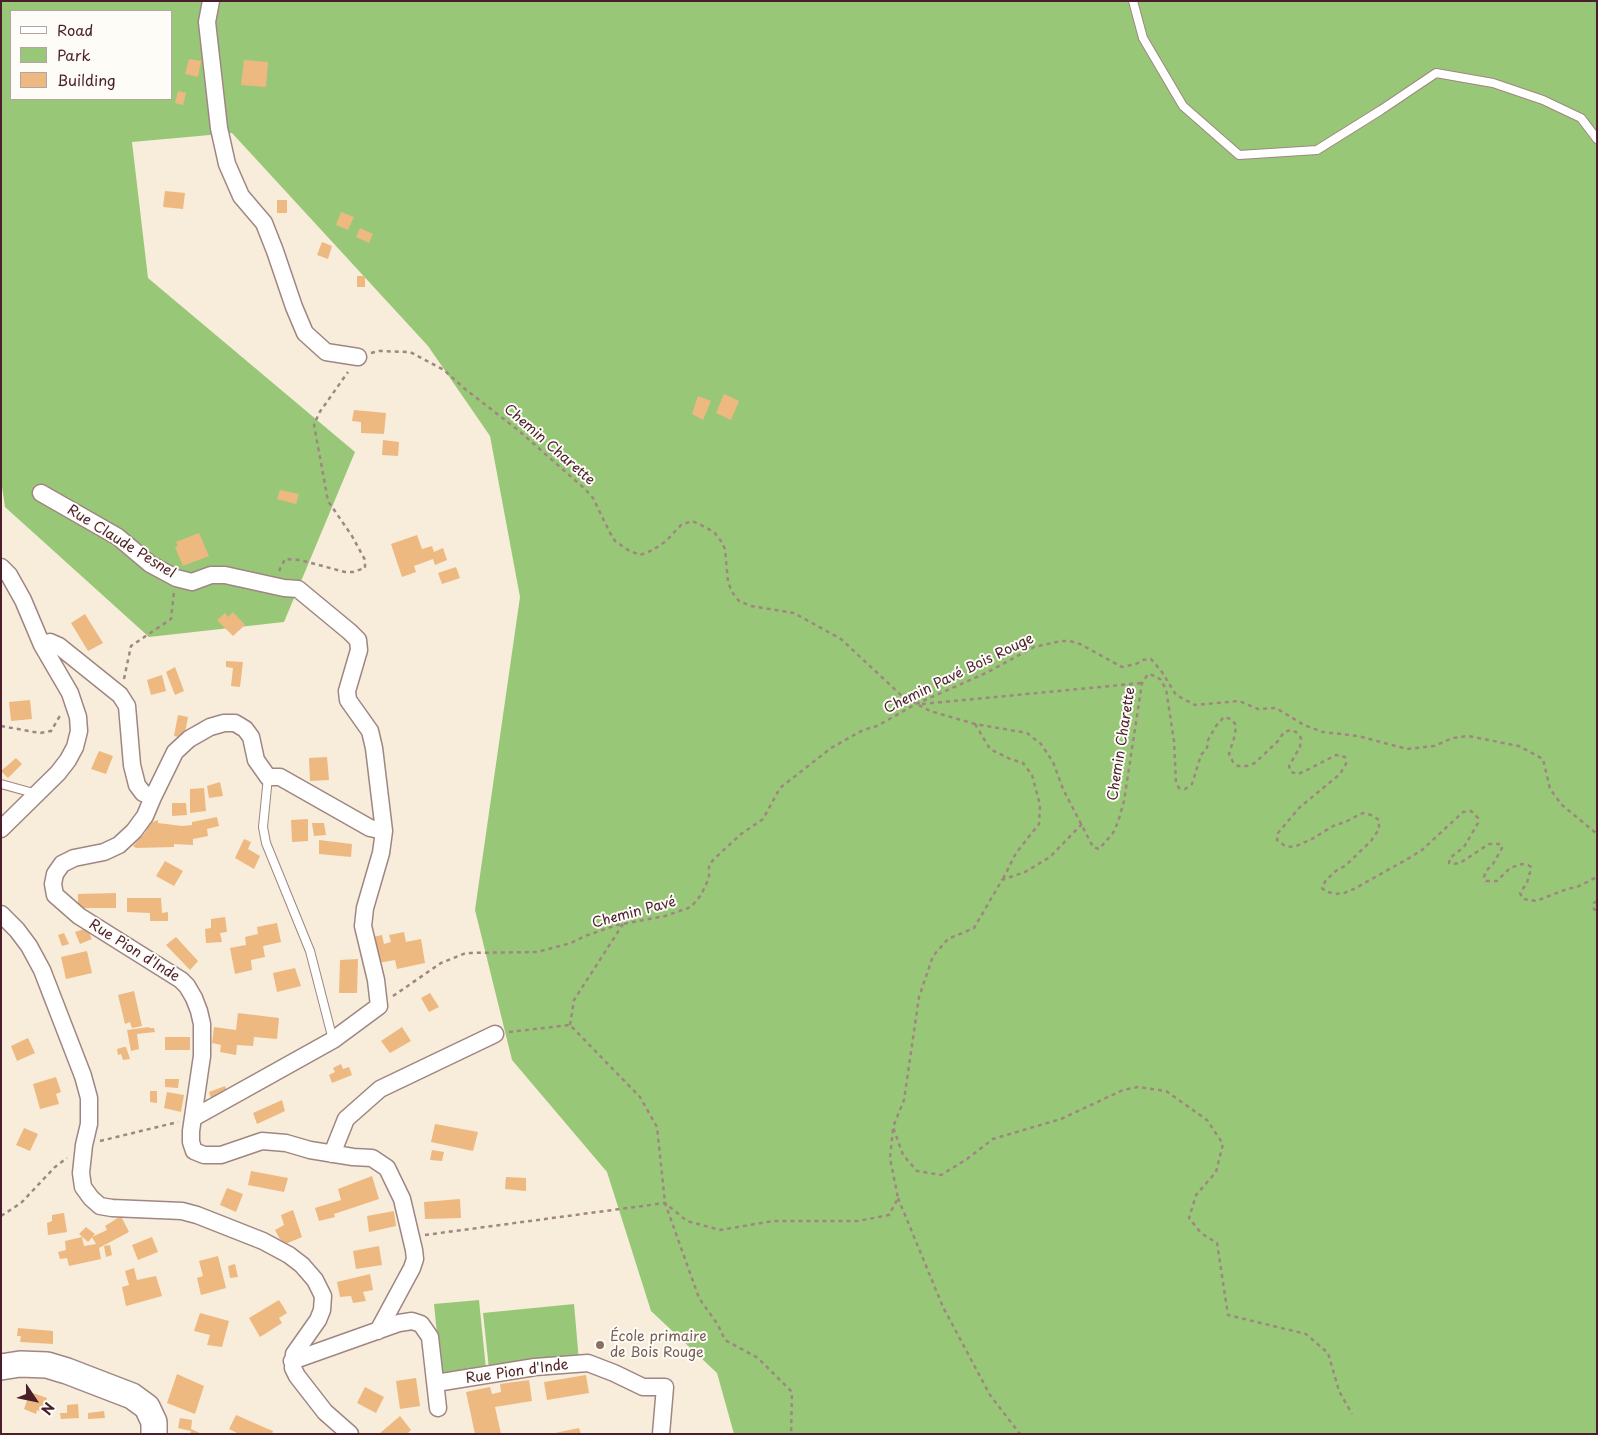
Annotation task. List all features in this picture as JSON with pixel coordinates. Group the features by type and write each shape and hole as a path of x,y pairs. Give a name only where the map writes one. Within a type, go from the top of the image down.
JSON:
{"main road":[{"path":"1,1366 20,1364 47,1366 67,1371 132,1396 147,1407 154,1422 154,1434"}],"street":[{"path":"211,1 207,22 219,128 228,164 240,196 264,223 305,333 326,352 358,357"},
{"name":"Rue Claude Pesnel","path":"41,493 118,537 150,564 176,578 192,582 211,575 225,575 284,588 298,589"},
{"path":"1,567 9,575 23,600 42,645 70,693 78,717 79,731 75,747 58,773 1,829"},
{"path":"194,1118 333,1040 379,1006 376,980 363,926 365,908 381,853 384,832 374,748 370,731 348,700 347,691 359,650 358,640 298,589"},
{"path":"42,645 50,642 59,646 120,695 127,706 132,765 137,784 143,793 152,797 175,752 189,739 224,723 235,723 245,729 251,737 256,760 268,777 280,777 370,828 384,832"},
{"name":"Rue Pion d'Inde","path":"152,797 145,816 134,831 119,845 104,852 74,858 62,864 55,874 53,884 55,895 79,916 181,980 187,986 199,1010 202,1024 202,1056 191,1131 191,1142 194,1151 204,1155 221,1155 262,1141 286,1143 332,1154 372,1158 387,1168 402,1198 415,1259 378,1331"},
{"path":"1,914 17,930 29,946 42,970 83,1076 89,1098 89,1124 84,1145 81,1173 83,1187 100,1206 182,1212 197,1215 263,1241 289,1255 302,1265 315,1280 323,1296 322,1310 318,1320 294,1354 293,1368 325,1412 350,1434"},
{"path":"332,1154 346,1119 380,1089 495,1034"},
{"path":"292,1361 399,1323 412,1321 421,1324 430,1337 438,1408"},
{"name":"Rue Pion d'Inde","path":"436,1383 535,1366 588,1363 643,1387 666,1387 662,1434"}],"lane":[{"path":"1133,1 1142,38 1183,106 1239,155 1317,150 1436,73 1492,83 1543,100 1581,118 1597,139"},
{"path":"268,777 263,827 266,844 310,951 333,1040"},
{"path":"1,784 37,794"}],"path":[{"name":"Chemin Charette","path":"358,357 379,351 410,352 444,370 465,389 518,430 584,488 594,498 615,541 628,550 640,554 653,550 666,541 681,525 692,522 714,532 725,549 728,582 732,592 739,601 751,606 794,613 841,639 902,696 930,711 975,724 1027,733 1041,744 1053,762 1063,789 1094,847 1099,849 1113,833 1124,801 1142,684 1148,674 1160,680 1166,689 1174,741 1176,784 1179,788 1185,789 1192,784 1201,755 1207,748 1208,740 1224,717 1231,719 1236,725 1230,754 1233,762 1238,766 1247,766 1255,763 1284,732 1291,730 1296,732 1301,738 1300,747 1290,766 1291,772 1295,774 1305,771 1336,754 1345,757 1346,764 1340,774 1299,808 1278,833 1278,840 1285,846 1294,847 1302,845 1333,826 1363,813 1372,815 1379,820 1380,829 1345,866 1337,870 1326,880 1322,888 1325,891 1344,894 1354,890 1422,850 1463,812 1472,811 1478,818 1478,823 1464,847 1450,858 1449,863 1460,863 1489,844 1501,844 1502,848 1493,864 1486,871 1484,877 1486,881 1497,881 1510,868 1522,864 1528,865 1531,867 1527,883 1520,893 1523,899 1536,902 1597,877"},
{"path":"298,589 279,571 285,559 300,560 346,572 365,568 365,560 352,536 328,501 314,425 319,413 358,357"},
{"path":"120,695 132,646 171,619 176,578"},
{"name":"Chemin Pavé Bois Rouge","path":"763,819 780,788 831,748 916,704 988,672 1034,647 1070,641 1080,644 1122,667 1136,664 1143,660 1151,660 1166,677 1176,695 1195,705 1239,701 1258,709 1276,708 1304,725 1324,732 1358,736 1407,748 1434,746 1453,738 1468,736 1519,746 1543,759 1550,789 1562,805 1597,834"},
{"path":"916,704 1142,684"},
{"path":"1,726 40,733 51,731 62,712 74,704"},
{"path":"975,724 990,749 1023,763 1032,775 1040,805 1038,824 1016,853 974,928 948,939 933,956 919,997 904,1100 893,1127 890,1158 898,1198 943,1307 990,1395 1020,1434"},
{"name":"Chemin Pavé","path":"379,1006 441,963 466,952 537,952 571,943 585,936 623,924 676,914 691,907 701,895 709,878 709,865 723,850 763,819"},
{"path":"1002,880 1025,872 1050,857 1082,824"},
{"path":"1597,901 1594,903 1594,908 1597,912"},
{"path":"570,1025 574,1000 623,924"},
{"path":"495,1034 570,1025"},
{"path":"570,1025 640,1098 657,1128 665,1203 699,1298 718,1325 725,1340 758,1358 792,1392 791,1434"},
{"path":"893,1127 903,1155 917,1171 941,1175 967,1159 993,1139 1061,1119 1123,1090 1138,1087 1166,1091 1207,1120 1224,1144 1216,1172 1196,1195 1189,1218 1202,1233 1217,1244 1228,1315 1306,1334 1328,1353 1339,1391 1352,1414"},
{"path":"1,1216 20,1203 55,1167 84,1145 194,1118"},
{"path":"411,1237 665,1203 687,1221 720,1230 773,1221 858,1221 889,1215 898,1198"}],"green space":[{"path":"1,1 1597,1 1597,1434 734,1434 717,1373 651,1311 607,1172 512,1060 475,910 520,597 490,436 428,346 232,133 132,142 148,278 355,452 284,622 149,637 5,507 1,480"},
{"path":"479,1300 486,1369 441,1374 434,1304"},
{"path":"574,1304 579,1361 489,1369 483,1313"}],"building":[{"path":"189,59 201,61 198,77 185,74"},
{"path":"244,60 268,62 266,87 241,85"},
{"path":"178,91 186,93 183,105 175,103"},
{"path":"165,191 185,193 183,209 163,207"},
{"path":"277,200 287,200 287,213 277,213"},
{"path":"341,212 354,217 348,230 336,225"},
{"path":"360,228 373,234 369,243 356,237"},
{"path":"322,242 332,246 328,259 317,255"},
{"path":"357,276 365,276 365,287 357,287"},
{"path":"724,394 739,401 731,420 716,413"},
{"path":"698,396 711,401 703,420 692,414"},
{"path":"354,410 386,413 384,434 361,433 361,422 352,421"},
{"path":"383,440 399,442 398,456 382,455"},
{"path":"280,490 299,494 296,504 277,499"},
{"path":"199,533 209,556 183,566 175,547 178,546 176,542"},
{"path":"417,535 422,549 432,546 434,552 443,548 447,560 435,565 433,559 414,566 416,572 402,577 391,544"},
{"path":"456,567 460,578 442,584 438,573"},
{"path":"233,612 245,625 233,636 217,620 225,613 228,617"},
{"path":"85,614 103,643 88,651 71,623"},
{"path":"226,661 243,662 240,687 231,686 233,668 226,667"},
{"path":"175,667 184,691 175,695 166,672"},
{"path":"162,675 166,691 151,695 147,680"},
{"path":"30,700 32,719 11,721 9,702"},
{"path":"178,715 188,717 184,738 174,736"},
{"path":"99,751 113,756 106,774 91,769"},
{"path":"327,757 329,780 310,781 309,758"},
{"path":"16,758 22,764 8,778 1,771"},
{"path":"220,782 223,796 209,798 207,786"},
{"path":"204,788 206,811 190,813 190,789"},
{"path":"172,803 186,803 187,815 172,816"},
{"path":"217,817 219,826 207,829 208,836 193,839 193,845 174,844 174,847 136,848 133,846 145,833 150,823 158,820 158,823 182,826 192,825 192,822"},
{"path":"308,819 308,841 292,842 291,820"},
{"path":"312,823 324,823 326,835 314,836"},
{"path":"244,839 251,842 248,849 260,856 254,869 235,858"},
{"path":"319,840 352,844 351,857 319,854"},
{"path":"165,861 183,871 174,886 156,876"},
{"path":"116,893 116,908 78,908 78,894"},
{"path":"127,898 161,898 162,913 168,912 168,921 150,921 150,913 127,912"},
{"path":"225,917 227,932 220,933 222,942 206,943 205,929 211,928 211,919"},
{"path":"277,923 281,942 263,946 265,957 251,960 252,970 235,974 230,948 246,945 245,937 258,934 257,927"},
{"path":"87,928 92,939 80,944 75,932"},
{"path":"404,932 406,942 421,939 425,963 397,969 395,960 378,963 373,937 382,935 384,944 391,942 389,935"},
{"path":"64,933 69,944 62,946 58,935"},
{"path":"176,937 198,961 190,970 166,945"},
{"path":"87,951 92,973 66,979 61,957"},
{"path":"358,959 357,993 339,993 340,960"},
{"path":"295,968 301,986 277,992 273,973"},
{"path":"134,991 142,1026 132,1028 130,1022 125,1024 118,995"},
{"path":"430,993 439,1007 429,1012 421,998"},
{"path":"238,1013 279,1018 277,1039 254,1037 253,1046 237,1045 236,1055 220,1052 221,1045 212,1043 214,1027 236,1030"},
{"path":"402,1027 411,1041 390,1053 381,1041"},
{"path":"154,1028 155,1032 137,1034 139,1049 131,1051 127,1030"},
{"path":"165,1037 190,1037 190,1050 165,1050"},
{"path":"28,1038 35,1053 17,1061 11,1046"},
{"path":"126,1047 130,1059 123,1060 121,1054 118,1055 117,1049"},
{"path":"341,1064 343,1069 349,1067 352,1075 332,1083 329,1075 335,1072 333,1068"},
{"path":"56,1077 61,1092 56,1094 59,1104 40,1109 33,1084"},
{"path":"165,1079 179,1079 178,1088 165,1087"},
{"path":"225,1086 228,1095 212,1101 209,1092"},
{"path":"150,1091 157,1091 157,1103 150,1102"},
{"path":"167,1092 184,1095 181,1112 164,1108"},
{"path":"282,1100 285,1111 257,1124 253,1113"},
{"path":"435,1124 478,1132 473,1151 431,1142"},
{"path":"24,1128 38,1134 30,1151 16,1145"},
{"path":"432,1150 444,1152 442,1161 430,1160"},
{"path":"251,1171 288,1178 284,1192 248,1185"},
{"path":"372,1176 379,1199 334,1214 335,1217 319,1221 315,1208 341,1200 338,1189"},
{"path":"506,1177 526,1178 526,1191 505,1189"},
{"path":"227,1188 243,1194 236,1212 220,1205"},
{"path":"460,1199 461,1218 425,1219 424,1202"},
{"path":"293,1210 302,1237 283,1245 275,1230 284,1225 281,1215"},
{"path":"394,1211 396,1226 369,1232 367,1216"},
{"path":"64,1213 67,1232 48,1235 47,1223 52,1221 52,1215"},
{"path":"121,1216 129,1232 99,1248 101,1259 69,1266 67,1258 60,1259 58,1252 66,1250 65,1241 82,1237 84,1246 96,1244 92,1237 107,1230 105,1226"},
{"path":"86,1227 95,1234 88,1242 79,1234"},
{"path":"152,1237 158,1252 138,1260 132,1245"},
{"path":"110,1245 112,1255 106,1257 104,1246"},
{"path":"379,1246 382,1265 356,1269 353,1251"},
{"path":"218,1256 226,1288 201,1295 197,1278 203,1276 199,1261"},
{"path":"235,1264 238,1277 230,1278 228,1266"},
{"path":"134,1268 137,1280 156,1276 162,1296 126,1306 122,1287 129,1285 125,1271"},
{"path":"370,1274 373,1290 363,1292 366,1301 353,1303 351,1296 340,1297 337,1282"},
{"path":"279,1300 287,1313 279,1318 282,1323 260,1337 249,1318"},
{"path":"200,1313 229,1321 222,1347 207,1345 210,1335 194,1331"},
{"path":"18,1328 53,1331 53,1344 20,1342 21,1336 17,1336"},
{"path":"177,1374 204,1386 195,1414 167,1403"},
{"path":"586,1375 589,1393 547,1400 544,1382"},
{"path":"416,1378 420,1406 400,1409 396,1381"},
{"path":"529,1380 532,1401 495,1407 501,1434 475,1434 466,1392 490,1387 492,1394 501,1392 500,1384"},
{"path":"365,1387 384,1397 376,1413 357,1403"},
{"path":"30,1392 47,1398 43,1412 37,1410 36,1414 24,1409"},
{"path":"78,1404 79,1418 61,1419 60,1413 67,1413 67,1405"},
{"path":"104,1411 105,1418 88,1419 88,1413"},
{"path":"236,1415 273,1431 272,1434 239,1434 229,1429"},
{"path":"400,1416 411,1430 407,1434 379,1434"},
{"path":"180,1418 192,1420 191,1429 202,1434 190,1434 191,1431 178,1428"},
{"path":"579,1428 581,1434 555,1434 555,1433"}],"place":[{"name":"École primaire de Bois Rouge","path":"600,1345"}]}
